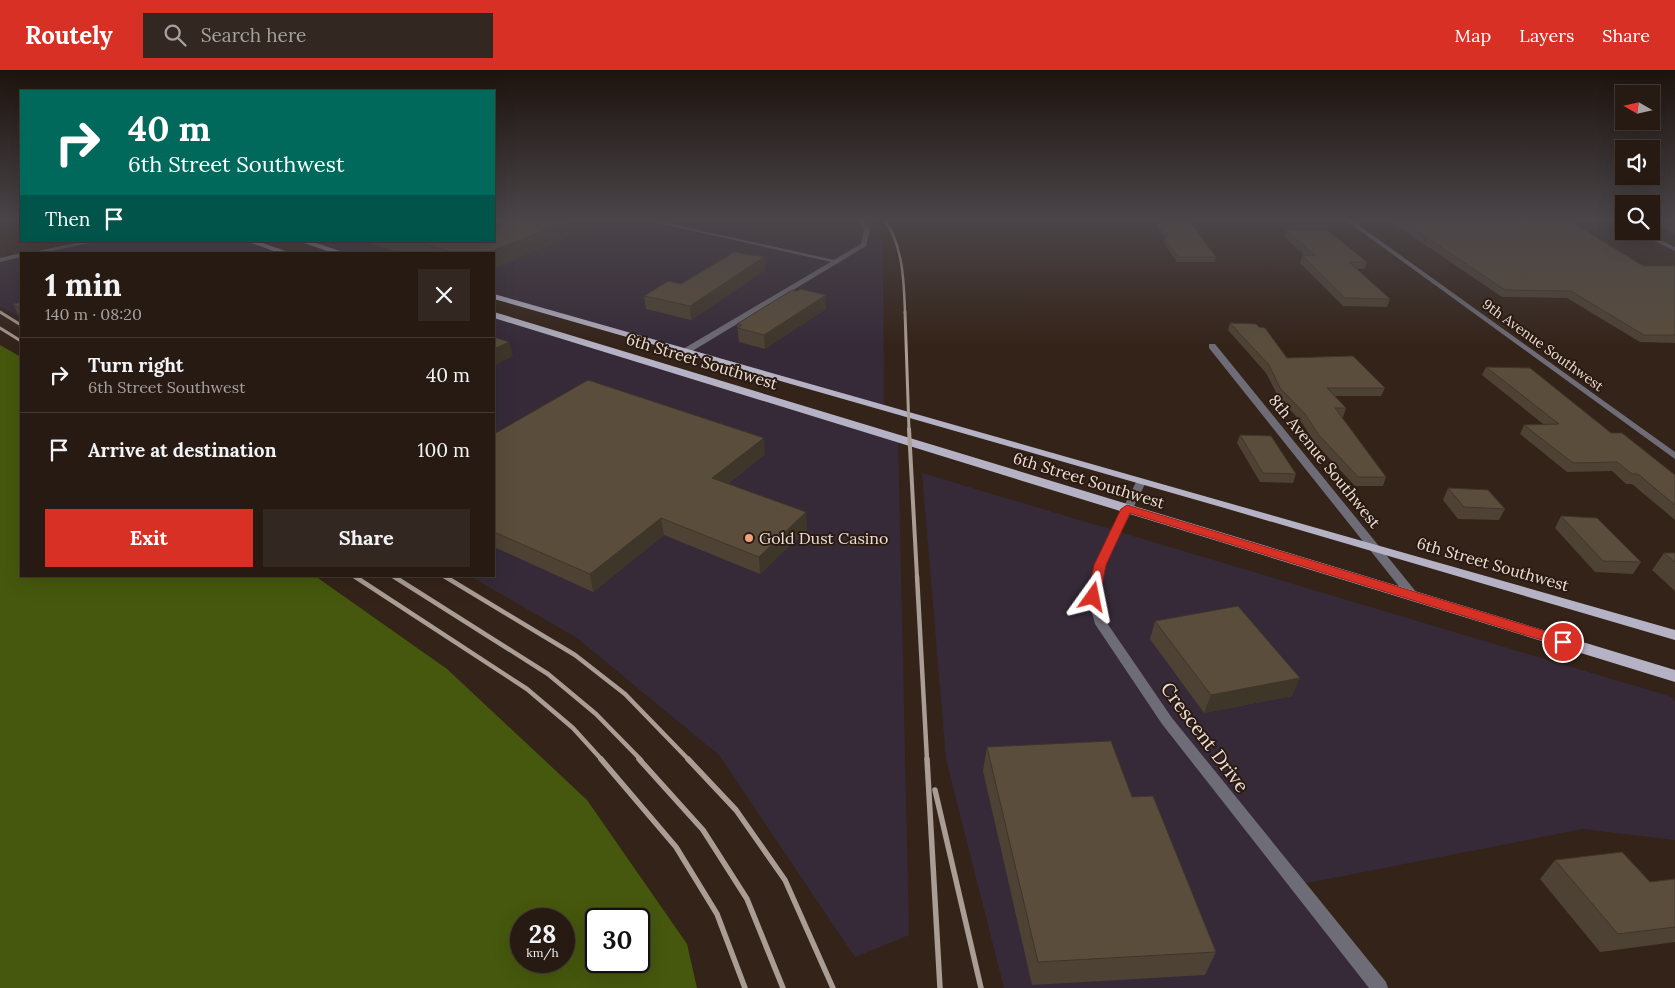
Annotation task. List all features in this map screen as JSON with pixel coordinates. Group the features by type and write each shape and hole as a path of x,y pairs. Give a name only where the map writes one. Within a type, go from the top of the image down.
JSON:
{"main road":[{"name":"6th Street Southwest","path":"495,296 1141,482 1376,547 1675,635"},
{"name":"6th Street Southwest","path":"495,316 1675,676"}],"street":[{"path":"686,351 835,262"},
{"name":"9th Avenue Southwest","path":"1406,262 1675,456"},
{"name":"8th Avenue Southwest","path":"1212,346 1376,547 1413,596"},
{"name":"Crescent Drive","path":"1141,482 1100,565 1093,597 1101,624 1167,721 1380,988"}],"shaded area":[{"path":"0,262 20,262 20,317 0,306"},
{"path":"495,262 883,262 884,408 495,296"},
{"path":"495,316 898,438 909,935 855,957 719,755 577,638 472,577 495,577"},
{"path":"922,473 1672,697 1675,701 1675,840 1583,829 1297,885 1381,988 1004,988 946,759"}],"green space":[{"path":"0,345 20,356 20,577 316,577 447,669 587,800 687,944 697,988 0,988"}],"building":[{"path":"718,262 757,262 690,306 644,296 668,281 681,284"},
{"path":"1309,262 1367,262 1349,262 1390,299 1345,298"},
{"path":"1463,262 1636,262 1643,266 1675,266 1675,335 1644,335 1571,291 1505,290"},
{"path":"801,289 826,295 764,335 738,328 742,325 737,324 792,290"},
{"path":"20,302 20,308 13,304"},
{"path":"1230,323 1256,324 1259,327 1265,328 1287,358 1353,356 1385,388 1327,388 1346,408 1335,408 1386,477 1358,477 1319,435 1305,414 1280,388 1269,365"},
{"path":"495,337 509,342 495,349"},
{"path":"1486,367 1530,368 1611,433 1622,433 1675,475 1675,505 1638,474 1632,474 1617,462 1573,463 1524,425 1559,424"},
{"path":"588,380 764,438 712,478 806,512 759,557 661,518 590,574 495,532 495,433"},
{"path":"1240,435 1271,436 1296,474 1263,473"},
{"path":"1448,488 1488,490 1505,509 1464,507"},
{"path":"1561,516 1597,518 1641,562 1603,561"},
{"path":"1664,553 1675,553 1675,562"},
{"path":"1238,606 1300,678 1211,695 1155,621"},
{"path":"1111,741 1132,797 1153,796 1216,952 1038,962 987,747"},
{"path":"1622,852 1650,882 1675,879 1675,927 1618,934 1555,860"}],"railway":[{"path":"901,262 905,313"},
{"path":"2,313 0,312 20,324"},
{"path":"905,312 909,430"},
{"path":"0,328 20,340"},
{"path":"909,429 917,577"},
{"path":"917,576 927,760"},
{"path":"356,577 527,689 573,728 602,760"},
{"path":"395,577 548,674 596,714 641,760"},
{"path":"446,577 575,655 625,694 689,760"},
{"path":"601,759 676,847 717,914 745,988"},
{"path":"639,759 703,830 747,899 783,988"},
{"path":"688,759 736,810 785,880 833,988"},
{"path":"927,759 940,988"},
{"path":"935,790 981,988"}],"place":[{"name":"Gold Dust Casino","path":"749,538"}],"route":[{"path":"1093,597 1100,565 1127,509 1563,642"}]}
